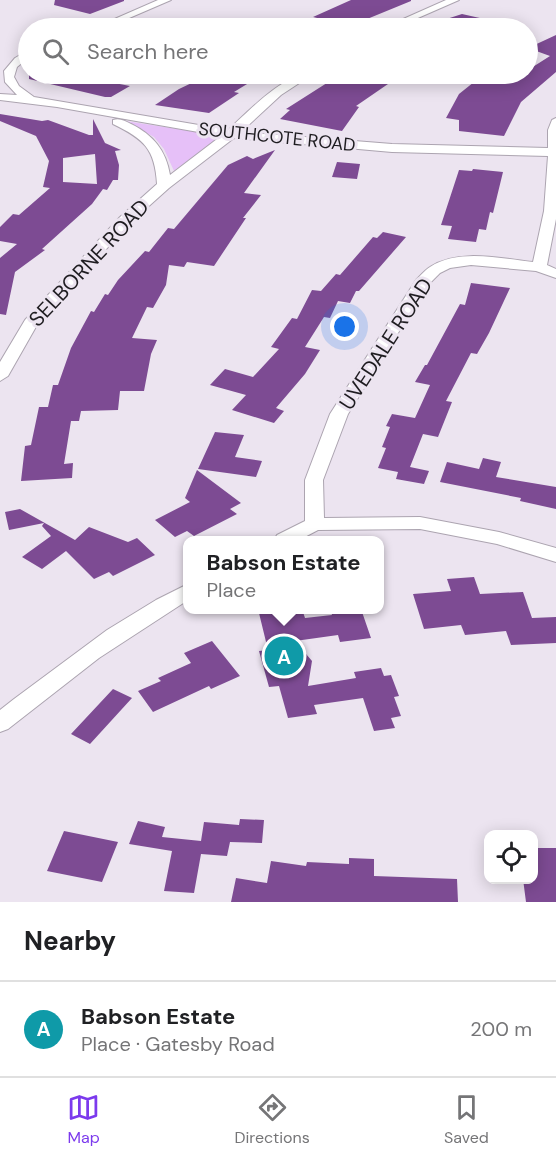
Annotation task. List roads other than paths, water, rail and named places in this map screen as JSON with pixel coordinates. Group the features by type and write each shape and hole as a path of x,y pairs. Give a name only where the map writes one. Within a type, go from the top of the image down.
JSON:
{"street":[{"path":"123,18 166,0"},
{"path":"412,18 454,0"},
{"path":"0,62 18,57"},
{"path":"18,59 13,62 5,76 6,81 14,89 31,99"},
{"name":"SELBORNE ROAD","path":"0,376 30,323 125,220 164,185 220,144 277,93 292,84"},
{"name":"SOUTHCOTE ROAD","path":"0,97 31,99 230,134 335,145 555,152"},
{"name":"SELBORNE ROAD","path":"93,111 146,135 164,165 164,185"},
{"path":"539,267 547,238 555,152 553,133 556,122"},
{"name":"UVEDALE ROAD","path":"315,524 314,480 339,414 421,283 437,269 458,262 539,267 556,274"},
{"path":"292,536 315,524 420,523 499,538 556,555"},
{"path":"0,723 64,672 183,594"}],"place":[{"name":"Babson Estate","path":"284,656"}]}
